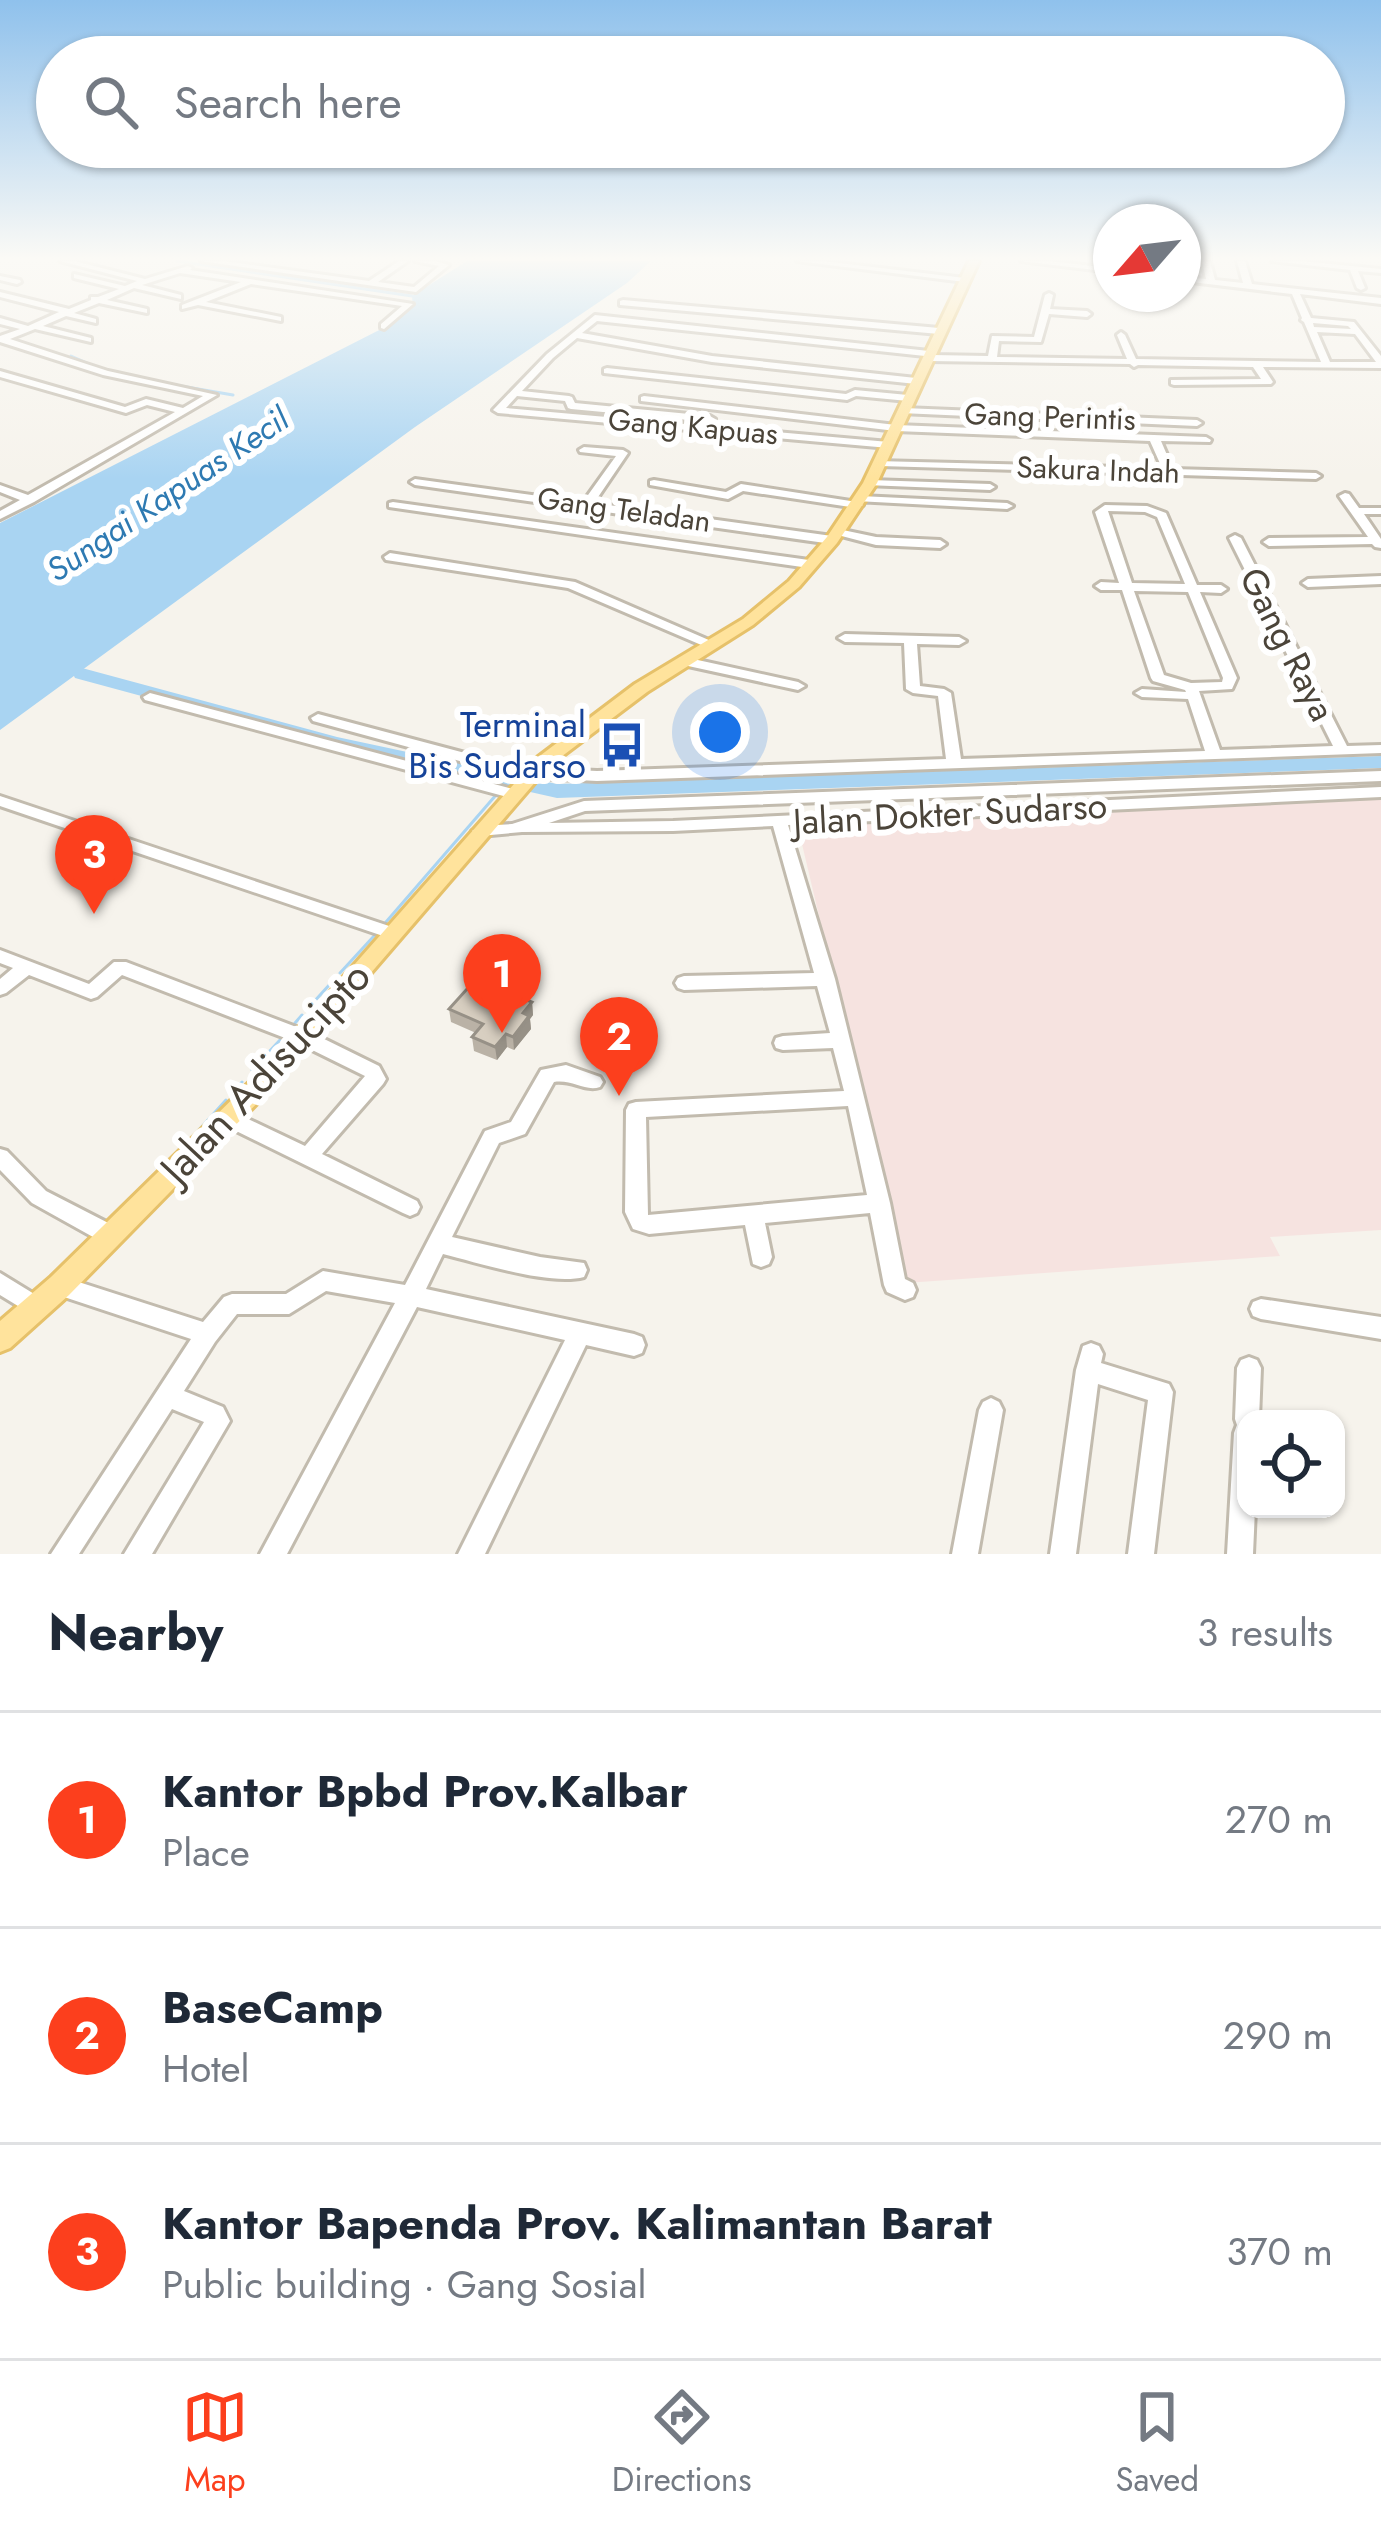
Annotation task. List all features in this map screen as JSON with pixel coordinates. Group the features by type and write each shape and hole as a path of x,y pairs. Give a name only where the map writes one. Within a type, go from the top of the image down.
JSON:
{"main road":[{"name":"Jalan Adisucipto","path":"0,1339 229,1118 528,780 684,661 775,602 835,536 870,483 938,334"}],"street":[{"path":"59,334 88,340"},
{"path":"731,334 992,360 1381,364"},
{"path":"992,360 995,338 1038,340 1040,334"},
{"path":"1312,334 1326,363"},
{"path":"1359,334 1381,364"},
{"path":"514,393 576,335 712,359 919,376"},
{"path":"1121,335 1134,364"},
{"path":"0,516 212,395 106,373 1,339"},
{"path":"650,343 919,376"},
{"path":"1160,365 1177,387 1268,382 1256,364"},
{"name":"Gang Perintis","path":"607,371 847,397 855,392 906,405 1197,423"},
{"path":"0,374 126,410 146,402 185,411"},
{"path":"514,393 571,400 571,406 888,446"},
{"name":"Gang Kapuas","path":"514,393 499,410 888,446"},
{"path":"644,399 888,446"},
{"path":"661,435 888,446 1206,440"},
{"path":"1154,438 1169,472"},
{"name":"Sakura Indah","path":"888,446 1169,472 1316,476"},
{"path":"584,450 623,453 587,505"},
{"name":"Gang Teladan","path":"415,482 876,541 940,544"},
{"path":"654,483 728,496 741,487 858,502 1007,506"},
{"path":"870,483 990,487"},
{"path":"0,488 31,500"},
{"path":"1345,496 1378,540"},
{"path":"393,505 809,565"},
{"path":"1142,693 1192,692 1227,686 1230,679 1162,515 1147,508 1105,508 1101,512 1158,678 1192,692 1214,755"},
{"path":"1356,512 1381,511"},
{"name":"Gang Raya","path":"1234,538 1361,763"},
{"path":"1270,542 1378,540"},
{"path":"390,557 571,586 711,644"},
{"path":"1308,583 1381,580"},
{"path":"1101,586 1221,589"},
{"path":"845,638 959,640"},
{"path":"910,638 913,689 944,693 954,762"},
{"path":"684,661 798,686"},
{"path":"150,697 528,780 568,773 1214,755 1361,763"},
{"path":"318,718 407,753 528,780"},
{"path":"480,831 519,827 584,806 1323,778 1361,763 1381,748"},
{"path":"1121,758 1136,785"},
{"path":"1323,778 1333,794"},
{"name":"Jalan Dokter Sudarso","path":"519,827 588,829 1381,792"},
{"path":"0,801 392,933"},
{"path":"779,820 826,979 896,1285 905,1290"},
{"path":"0,956 91,992 120,967 304,1038 377,1075 307,1157"},
{"path":"0,988 26,968"},
{"path":"684,983 826,979"},
{"path":"783,1043 840,1040"},
{"path":"273,1554 492,1137 518,1128 542,1082 566,1072 593,1082"},
{"path":"855,1098 636,1110 633,1187 640,1222 649,1225 880,1203"},
{"path":"229,1118 410,1208"},
{"path":"0,1157 39,1197 110,1235"},
{"path":"753,1213 761,1257"},
{"path":"439,1244 540,1268 576,1270"},
{"path":"64,1554 166,1395 232,1304 289,1304 323,1281 634,1346"},
{"path":"0,1282 36,1306"},
{"path":"60,1286 207,1334"},
{"path":"1261,1309 1381,1328"},
{"path":"471,1554 580,1334"},
{"path":"1063,1554 1089,1362 1161,1391 1141,1554"},
{"path":"1247,1410 1249,1368"},
{"path":"137,1554 218,1421 215,1415 166,1395"},
{"path":"964,1554 991,1410"},
{"path":"1240,1554 1242,1518"}],"shaded area":[{"path":"1381,797 1381,1230 1270,1237 1280,1256 906,1283 797,823"}],"water":[{"name":"Sungai Kapuas Kecil","path":"372,334 553,334 415,427 0,730 0,523"}],"building":[{"path":"467,989 501,1004 510,993 532,1002 523,1013 529,1016 513,1037 506,1034 495,1047 472,1037 483,1024 449,1009"}],"waterway":[{"path":"71,356 96,367"},
{"path":"146,380 233,395"},
{"path":"82,674 334,742 557,791 1381,762"},
{"path":"386,922 496,795"},
{"path":"340,973 374,936"},
{"path":"311,1005 331,983"},
{"path":"295,1023 302,1015"},
{"path":"252,1070 280,1040"},
{"path":"236,1088 242,1082"},
{"path":"179,1152 226,1100"}],"place":[{"name":"Terminal Bis Sudarso","path":"622,745"},
{"name":"Kantor Bapenda Prov. Kalimantan Barat","path":"94,914"},
{"name":"Kantor Bpbd Prov.Kalbar","path":"502,1033"},
{"name":"BaseCamp","path":"619,1096"}]}
